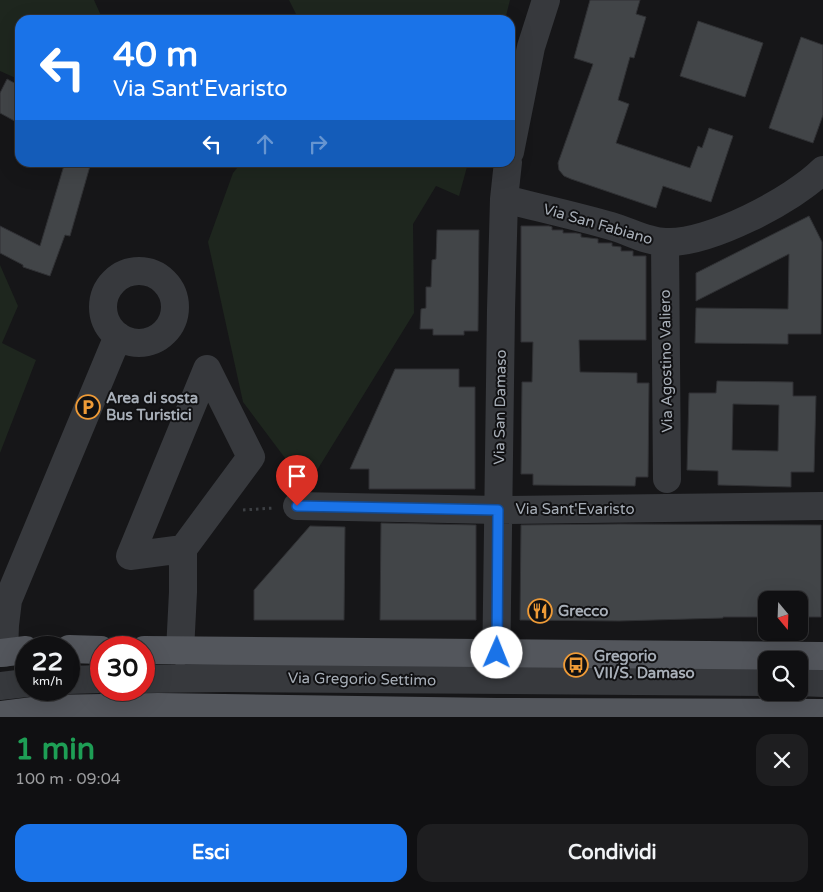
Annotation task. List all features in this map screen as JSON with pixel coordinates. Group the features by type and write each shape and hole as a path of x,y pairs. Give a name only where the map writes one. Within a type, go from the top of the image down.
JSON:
{"main road":[{"name":"Via Gregorio Settimo","path":"155,650 823,656"},
{"name":"Via Gregorio Settimo","path":"0,715 49,709 158,708 497,714 823,713"}],"street":[{"path":"515,127 531,47 546,0"},
{"name":"Via San Damaso","path":"497,653 504,199 507,167"},
{"name":"Via San Fabiano","path":"504,199 665,242 695,240 719,232 794,193 806,186 823,170"},
{"name":"Via Agostino Valiero","path":"665,242 667,479"},
{"path":"10,652 4,624 8,600 118,336"},
{"path":"180,651 183,549 251,457 207,369 130,556 183,549"},
{"name":"Via Sant'Evaristo","path":"297,506 498,510 823,506"},
{"path":"228,678 232,665 242,652"},
{"path":"497,653 497,714"},
{"name":"Via Gregorio Settimo","path":"228,678 231,688 240,698 266,709"},
{"name":"Via Gregorio Settimo","path":"155,679 758,682"},
{"path":"808,682 823,683"},
{"path":"0,686 15,684"}],"path":[{"path":"236,510 297,506"}],"shaded area":[{"path":"0,0 94,0 101,15 15,15 15,78 0,71"},
{"path":"289,0 510,0 506,15 296,14"},
{"path":"238,167 467,167 459,196 436,186 413,224 414,313 311,480 288,462 243,402 208,242 233,173"},
{"path":"0,265 18,306 2,343 36,360 0,453"}],"building":[{"path":"590,0 640,0 636,14 646,17 634,58 630,57 618,100 629,104 616,143 690,168 698,146 702,148 709,128 733,136 711,202 663,186 656,208 571,179 564,176 559,170 558,163 593,64 574,58"},
{"path":"698,21 763,43 745,97 680,76"},
{"path":"801,37 823,45 823,115 813,143 769,128"},
{"path":"7,79 15,83 15,121 0,113 0,93"},
{"path":"64,167 90,167 70,236 65,235 50,276 23,267 23,265 0,253 0,226 40,246"},
{"path":"809,216 822,242 821,334 788,334 788,344 695,343 696,308 788,309 789,254 696,301 696,273"},
{"path":"521,226 549,226 552,227 552,230 563,230 563,233 576,233 581,234 581,237 598,239 598,243 612,243 612,246 621,247 621,251 633,251 633,256 646,256 646,340 579,340 580,372 637,373 637,383 649,383 648,477 636,477 635,486 533,485 533,474 521,474 522,382 532,382 533,342 521,342"},
{"path":"437,230 479,230 478,331 464,331 464,335 433,335 433,329 420,329 421,309 426,308 426,287 431,287 432,260 436,259"},
{"path":"395,369 459,369 459,387 475,387 475,489 369,489 369,469 350,469"},
{"path":"717,381 793,382 793,396 816,396 814,472 791,472 791,487 718,485 718,471 687,470 689,393 716,393","holes":["733,404 779,405 778,451 732,450"]},
{"path":"381,523 476,525 476,620 380,620"},
{"path":"521,525 821,525 821,617 808,617 808,591 758,591 758,617 619,621 520,620"},
{"path":"310,526 345,527 344,620 254,620 254,590"}],"place":[{"name":"Area di sosta Bus Turistici","path":"88,407"},
{"name":"Grecco","path":"540,611"},
{"name":"Gregorio VII/S. Damaso","path":"576,665"}],"route":[{"path":"297,506 498,510 497,653"}]}
